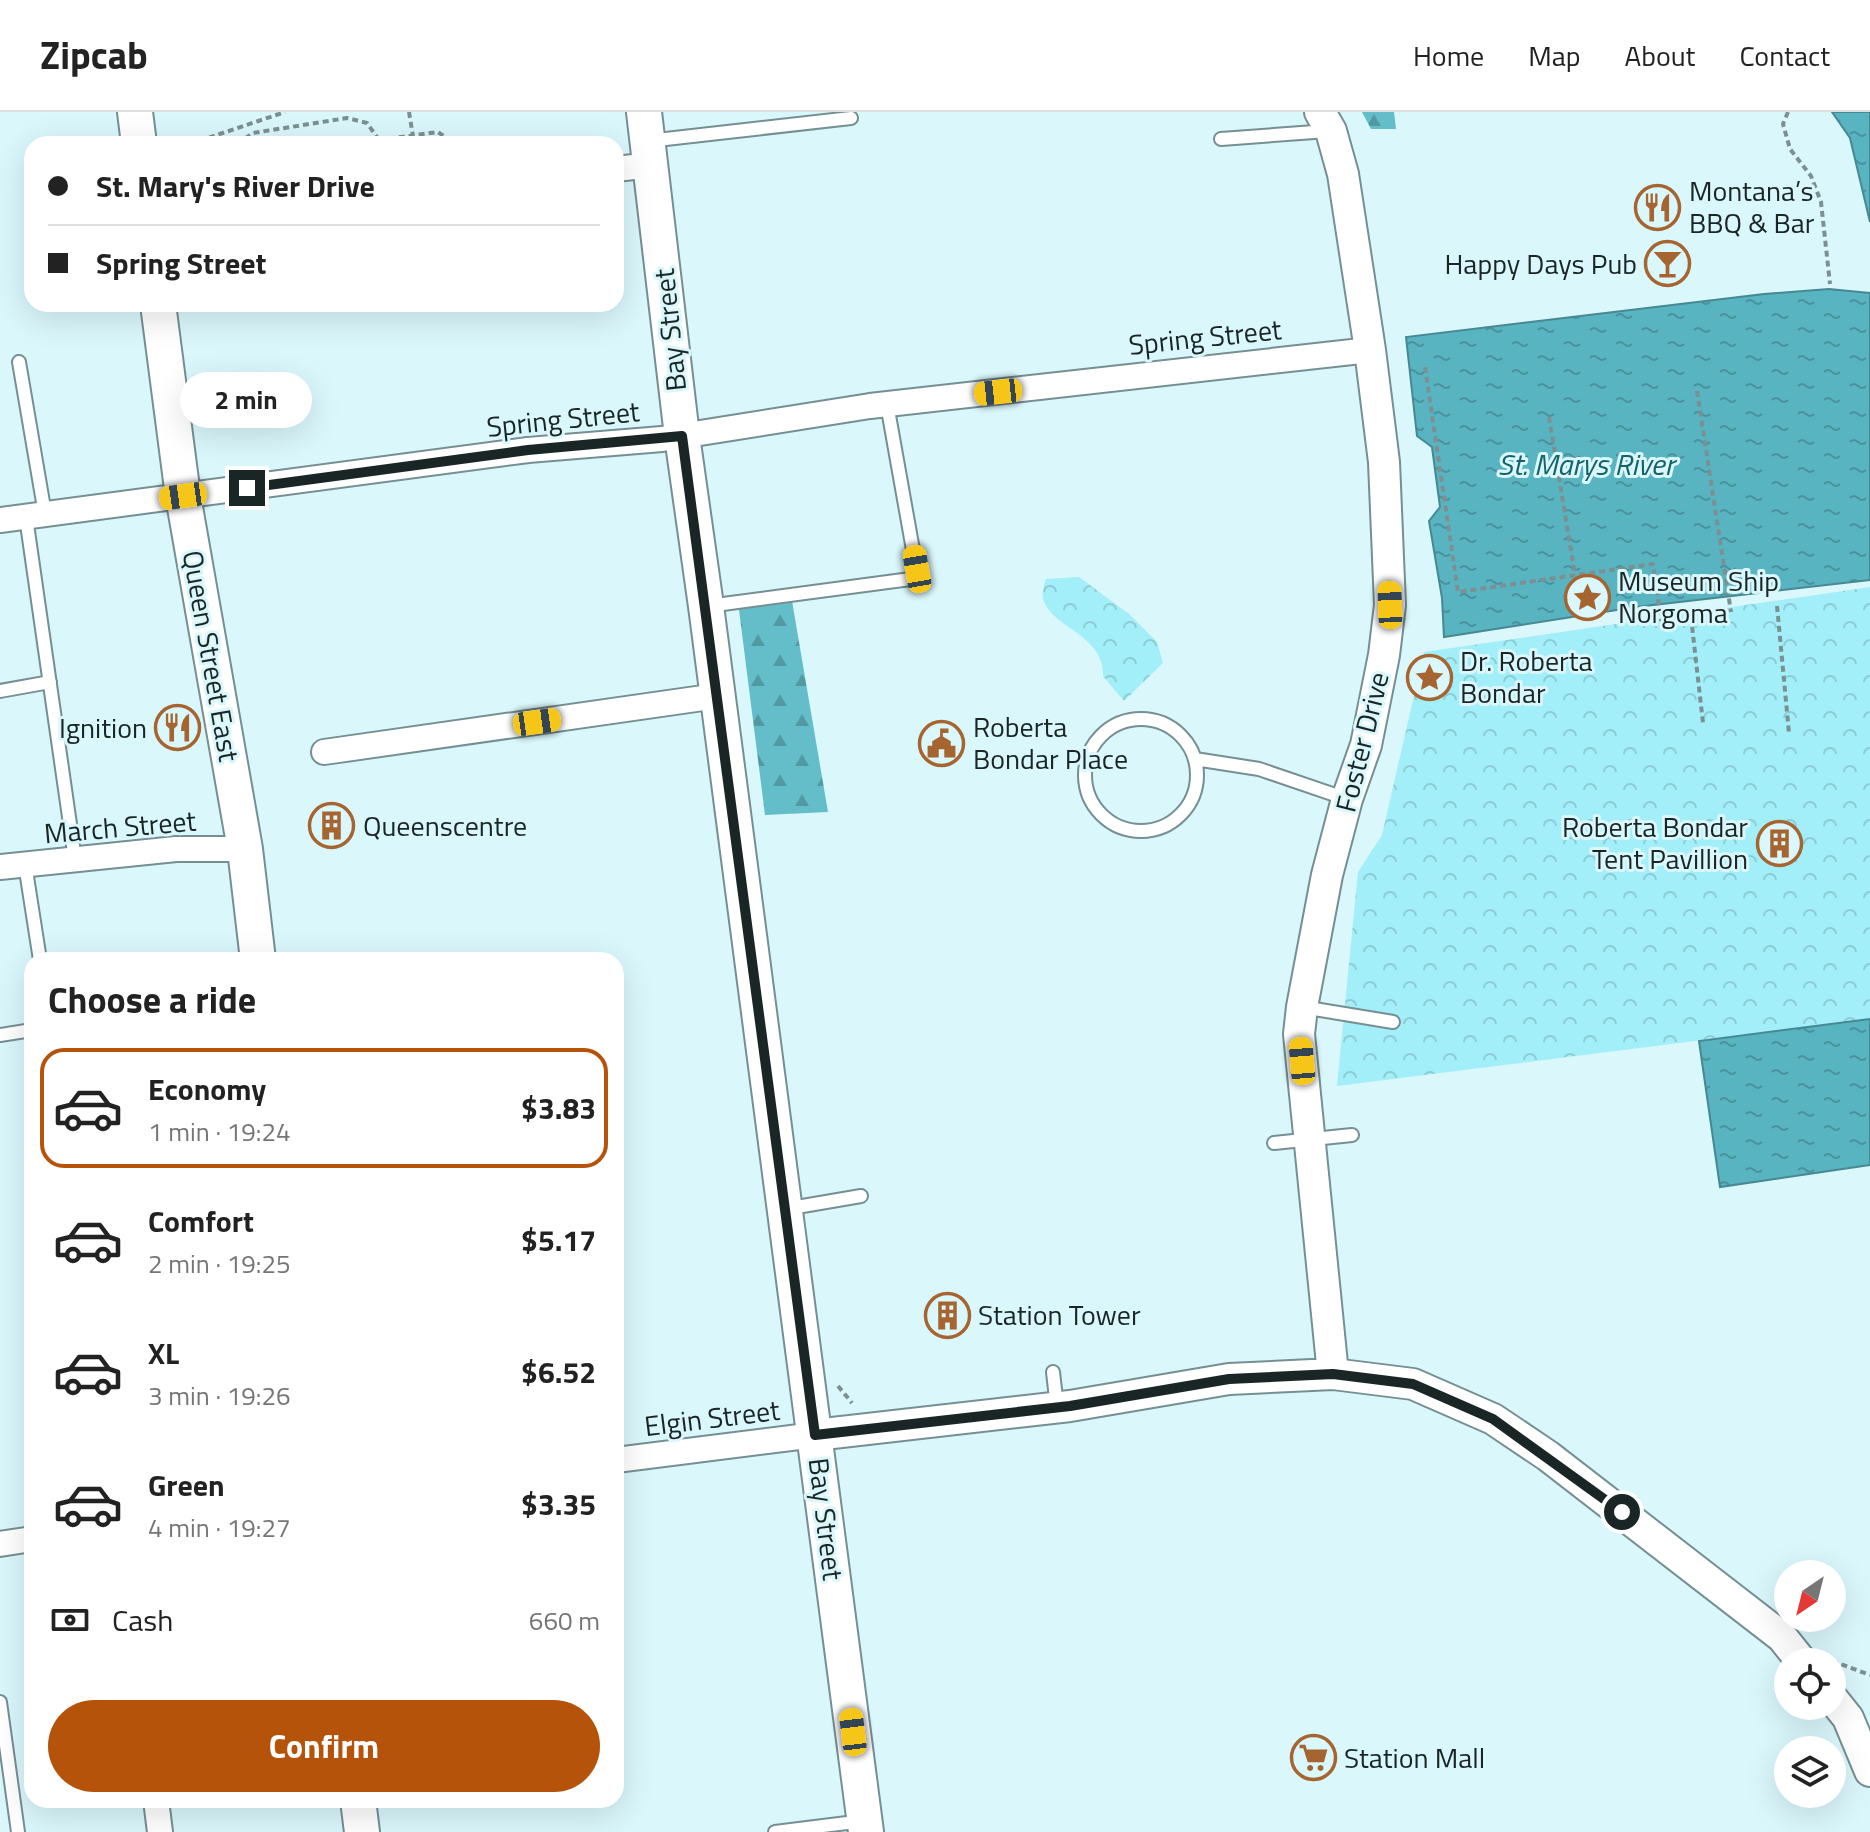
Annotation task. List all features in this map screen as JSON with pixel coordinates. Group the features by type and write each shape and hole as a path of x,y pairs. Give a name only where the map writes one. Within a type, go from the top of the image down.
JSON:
{"main road":[{"path":"135,112 138,136"},
{"name":"Bay Street","path":"647,139 682,436 865,1826"},
{"name":"Queen Street East","path":"159,312 183,496 245,849 257,952"},
{"path":"359,1808 362,1832"}],"street":[{"name":"Foster Drive","path":"1325,121 1343,174 1370,350 1384,462 1390,605 1384,655 1366,745 1347,799 1327,875 1299,1034 1333,1374"},
{"path":"624,161 647,139"},
{"name":"Spring Street","path":"0,520 528,450 682,436 887,404 1370,350"},
{"path":"324,752 717,696"},
{"name":"March Street","path":"0,867 176,849 245,849"},
{"path":"815,1435 1057,1407 1229,1379 1333,1374 1413,1384 1493,1419 1622,1512 1782,1637 1791,1648"},
{"name":"Elgin Street","path":"624,1459 815,1435"},
{"path":"0,1544 24,1540"},
{"path":"1846,1716 1870,1771"},
{"path":"157,1808 160,1832"}],"lane":[{"path":"647,139 851,118"},
{"path":"1221,139 1325,121"},
{"path":"19,362 50,682 75,859"},
{"path":"706,606 918,578 887,404"},
{"path":"0,691 50,682"},
{"path":"1144,719 1163,723 1188,744 1195,759 1197,778 1193,796 1183,813 1168,825 1150,831 1131,831 1113,825 1099,813 1088,797 1086,759 1095,742 1108,729 1125,721 1144,719"},
{"path":"1195,759 1259,769 1347,799"},
{"path":"25,864 39,952"},
{"path":"1302,1007 1393,1022"},
{"path":"0,1035 24,1031"},
{"path":"1274,1143 1352,1135"},
{"path":"785,1209 861,1196"},
{"path":"1053,1372 1057,1407"},
{"path":"0,1702 18,1832"},
{"path":"775,1832 865,1826"}],"path":[{"path":"215,136 285,112"},
{"path":"409,112 413,136 438,132 444,136"},
{"path":"1788,112 1783,124 1790,149 1811,176 1821,202 1830,284"},
{"path":"249,136 347,118 367,123 375,136"},
{"path":"251,123 253,133"},
{"path":"1425,367 1458,592 1653,564 1661,621"},
{"path":"1697,391 1731,612"},
{"path":"1549,417 1575,575"},
{"path":"1777,606 1789,733"},
{"path":"1691,617 1703,723"},
{"path":"838,1386 853,1405"},
{"path":"1846,1666 1867,1674 1870,1682"}],"green space":[{"path":"1362,112 1394,112 1396,129 1371,129"},
{"path":"1079,577 1129,614 1157,642 1163,663 1124,701 1103,676 1095,650 1055,617 1043,598 1046,579"},
{"path":"1870,587 1870,1019 1337,1086 1358,872 1382,835 1424,652"},
{"path":"791,595 828,812 765,815 738,602"}],"water":[{"path":"1832,112 1870,112 1870,222 1850,138"},
{"name":"St. Marys River","path":"1829,289 1870,293 1870,580 1636,607 1444,637 1442,598 1429,521 1440,507 1432,447 1417,436 1406,337"},
{"path":"1870,1019 1870,1165 1720,1187 1699,1041"}],"place":[{"name":"Montana’s BBQ & Bar","path":"1658,207"},
{"name":"Happy Days Pub","path":"1668,264"},
{"name":"Museum Ship Norgoma","path":"1587,597"},
{"name":"Dr. Roberta Bondar","path":"1429,677"},
{"name":"Ignition","path":"178,728"},
{"name":"Roberta Bondar Place","path":"942,743"},
{"name":"Queenscentre","path":"332,826"},
{"name":"Roberta Bondar Tent Pavillion","path":"1779,843"},
{"name":"Station Tower","path":"947,1315"},
{"name":"Station Mall","path":"1313,1758"}],"route":[{"path":"247,488 528,450 682,436 815,1435 1070,1406 1229,1379 1333,1374 1413,1384 1493,1419 1622,1512"}]}
